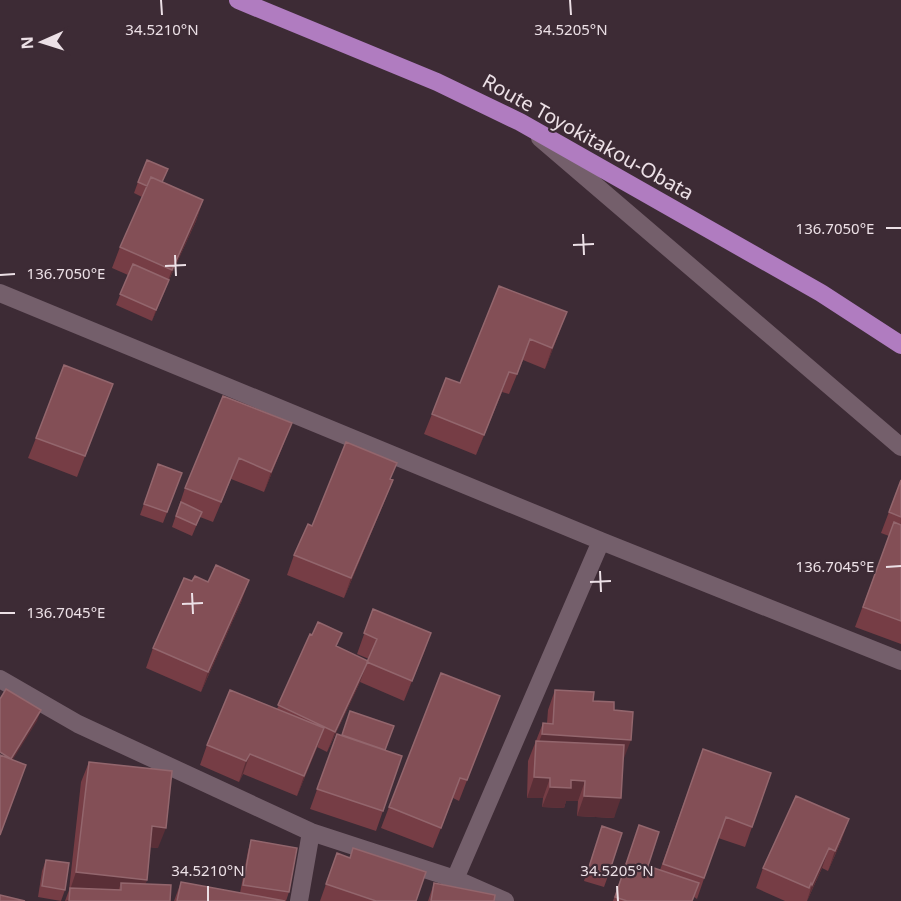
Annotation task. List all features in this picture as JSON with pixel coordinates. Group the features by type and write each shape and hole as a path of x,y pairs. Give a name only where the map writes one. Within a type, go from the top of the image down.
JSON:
{"main road":[{"name":"Route Toyokitakou-Obata","path":"238,0 437,82 520,122 821,293 901,345"}],"street":[{"path":"520,122 901,447"},
{"path":"0,293 601,541 901,661"},
{"path":"455,879 601,541"},
{"path":"0,678 78,724 311,832 455,879 505,901"},
{"path":"299,901 311,832"}],"building":[{"path":"147,160 168,169 162,182 151,177 147,186 138,182"},
{"path":"151,177 203,200 172,270 120,247"},
{"path":"133,264 169,280 156,310 120,294"},
{"path":"499,286 567,312 552,348 530,339 517,374 509,372 484,435 432,414 446,378 460,383"},
{"path":"64,365 113,384 85,456 36,438"},
{"path":"223,396 292,423 271,472 239,458 221,502 185,488"},
{"path":"346,442 397,463 390,479 393,480 351,578 294,555 308,524 312,526"},
{"path":"158,464 182,473 167,512 144,504"},
{"path":"901,480 901,517 889,512"},
{"path":"181,502 202,512 196,525 176,516"},
{"path":"894,522 901,525 901,621 863,607"},
{"path":"216,565 249,580 208,672 153,648 184,578 192,581 195,576 208,582"},
{"path":"373,609 431,633 412,681 367,662 377,639 364,633"},
{"path":"318,622 342,633 336,646 368,661 335,732 278,705 310,634 312,635"},
{"path":"441,673 500,696 467,780 460,778 441,828 389,807"},
{"path":"6,689 41,710 11,759 0,752 0,699"},
{"path":"230,690 324,728 304,776 250,754 246,761 207,745"},
{"path":"555,690 594,692 593,701 614,702 614,710 633,712 631,740 542,734 543,723 553,724"},
{"path":"350,711 394,726 385,750 342,735"},
{"path":"337,734 402,756 383,811 317,789"},
{"path":"536,741 624,745 621,798 584,796 585,781 571,780 571,788 550,787 550,778 534,777"},
{"path":"703,749 771,773 752,827 726,817 704,878 663,864"},
{"path":"0,755 26,765 0,835"},
{"path":"89,762 172,771 166,828 152,826 147,880 76,872"},
{"path":"796,796 849,819 835,851 829,848 809,888 763,868"},
{"path":"639,825 659,832 648,866 699,883 692,901 627,901 615,897"},
{"path":"602,826 622,833 608,876 588,870"},
{"path":"251,840 297,848 289,892 243,885"},
{"path":"353,848 426,872 416,901 376,901 326,884 337,853 350,858"},
{"path":"46,860 69,863 65,890 42,886"},
{"path":"181,882 285,901 177,901"},
{"path":"121,883 171,885 170,901 69,901 70,888 121,890"},
{"path":"434,883 495,895 494,901 431,901"},
{"path":"0,895 25,901 0,901"}]}
